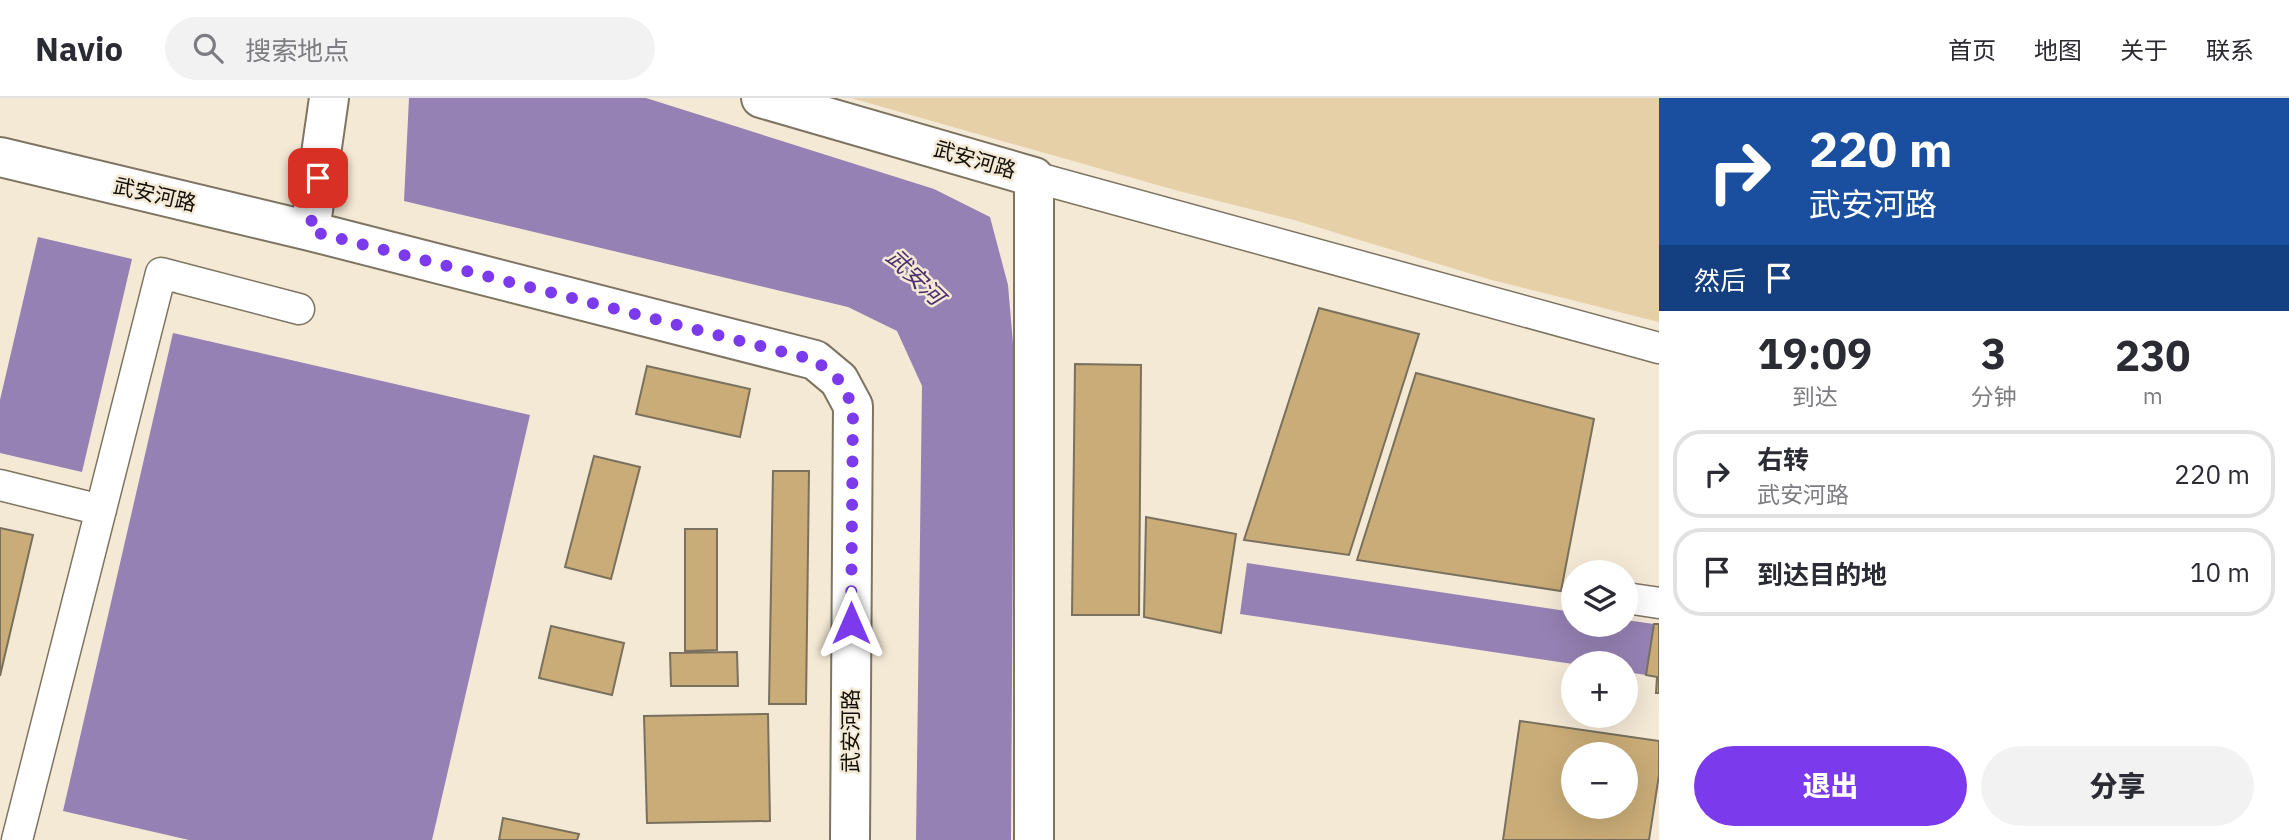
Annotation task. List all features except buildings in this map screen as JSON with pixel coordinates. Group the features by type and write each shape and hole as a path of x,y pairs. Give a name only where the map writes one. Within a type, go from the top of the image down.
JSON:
{"main road":[{"path":"310,231 329,98"},
{"name":"武安河路","path":"761,98 1034,177 1034,840"},
{"name":"武安河路","path":"0,158 310,231 815,360 839,380 853,406 850,840"}],"street":[{"path":"1034,177 1659,348"},
{"path":"17,840 161,273 299,309"},
{"path":"0,485 101,510"},
{"path":"1638,600 1659,603"}],"shaded area":[{"path":"851,98 1659,98 1659,322 1488,279 1294,220 1175,190"}],"water":[{"name":"武安河","path":"409,98 646,98 934,189 990,217 1008,285 1014,355 1011,840 916,840 922,386 897,331 848,307 404,201"},
{"path":"38,237 132,259 82,472 0,453 0,400"},
{"path":"173,333 530,415 432,840 189,840 63,811"},
{"path":"1247,563 1561,610 1561,637 1638,637 1638,622 1654,624 1646,675 1638,674 1638,651 1561,651 1561,662 1240,614"}],"route":[{"path":"318,178 310,231 815,360 839,380 853,406 851,623"}]}
